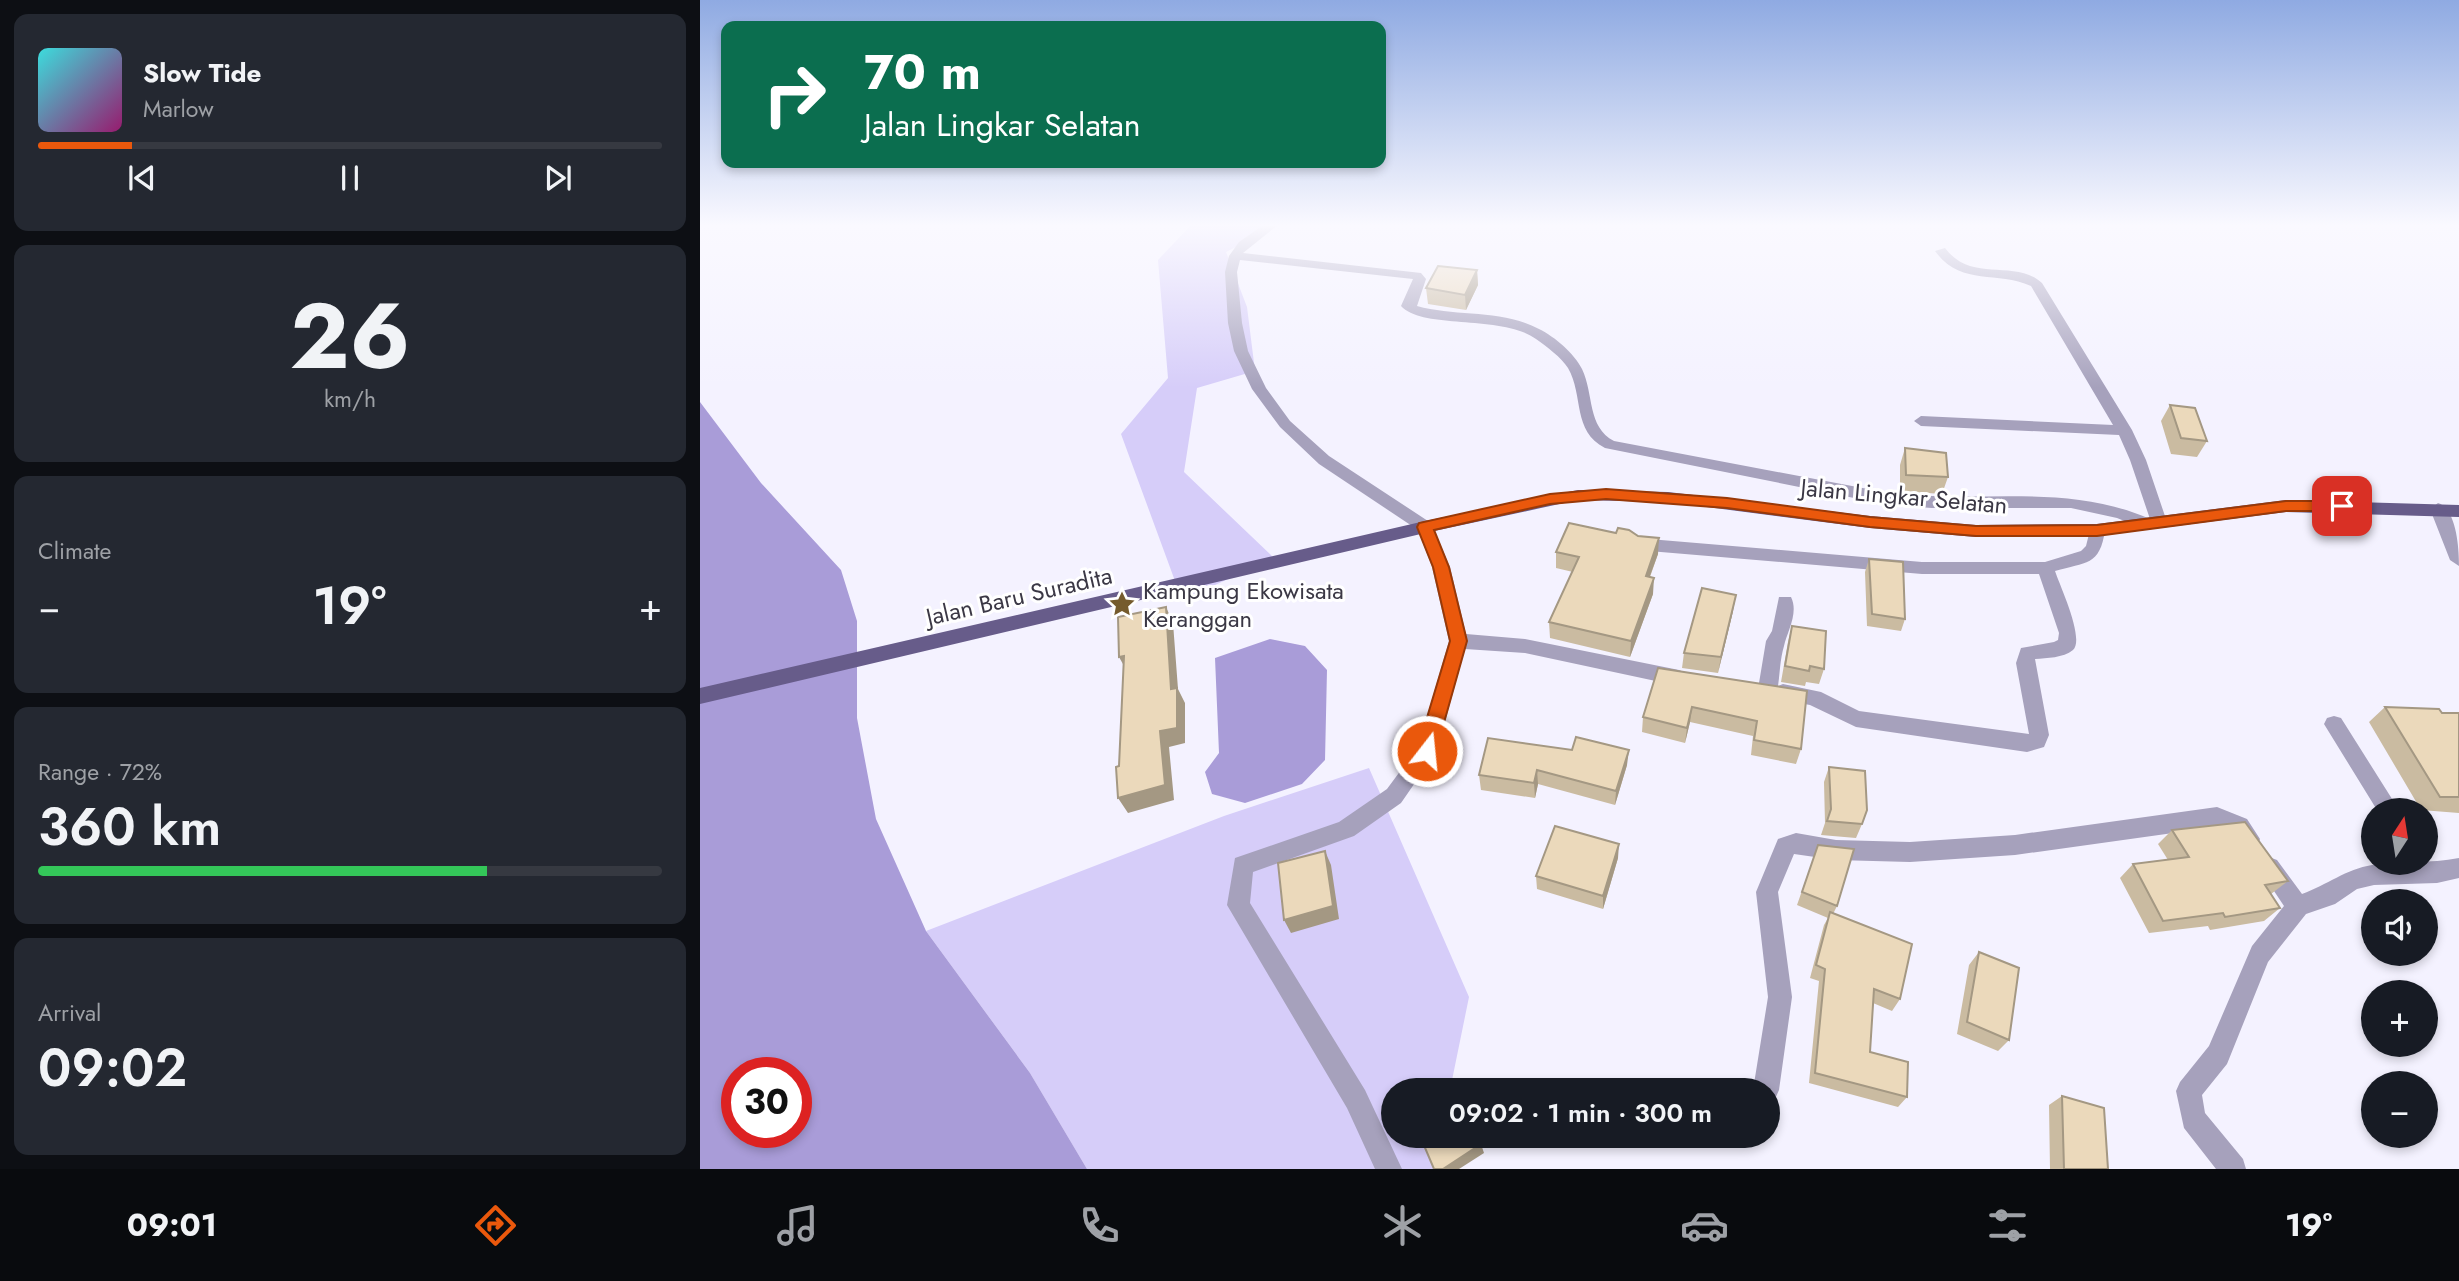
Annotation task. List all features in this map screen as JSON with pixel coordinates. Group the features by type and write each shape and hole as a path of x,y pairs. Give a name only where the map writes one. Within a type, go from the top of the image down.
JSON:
{"main road":[{"name":"Jalan Lingkar Selatan","path":"1349,544 1550,499 1606,494 1727,503 1870,522 1976,531 2097,530 2286,506 2459,511"},
{"name":"Jalan Baru Suradita","path":"700,696 1349,544"}],"street":[{"path":"1232,279 1235,323 1241,351 1259,389 1285,424 1324,460 1425,527 1441,567 1458,641 1427,751 1394,796 1346,830 1243,865 1238,905 1356,1099 1389,1169"},
{"path":"1420,279 1408,306 1412,309 1511,324 1536,332 1576,368 1594,432 1604,443 1610,445 1889,499 1935,503 2065,502 2113,510 2153,523"},
{"path":"2028,279 2036,283 2124,430 2138,460 2153,523"},
{"path":"1921,421 2124,430"},
{"path":"2438,509 2459,560"},
{"path":"1637,544 1923,568 2045,568 2087,555 2094,549 2097,530"},
{"path":"1744,686 1814,698 1856,719 2027,743 2037,741 2039,734 2025,663 2028,653 2067,644 2068,633 2045,568"},
{"path":"1768,689 1775,641 1781,633 1785,602"},
{"path":"1458,641 1525,646 1696,680"},
{"path":"2334,724 2380,798"},
{"path":"1768,1078 1780,997 1767,892 1786,846 1797,843 1836,850 1910,852 2015,845 2217,817 2230,820 2239,826 2298,906"},
{"path":"2438,866 2459,868"},
{"path":"2233,1169 2193,1119 2189,1091 2218,1055 2260,954 2298,906 2327,896 2352,880 2374,875"}],"shaded area":[{"path":"1160,279 1236,279 1247,307 1255,371 1197,388 1184,472 1274,558 1182,600 1121,434 1168,378"},
{"path":"700,402 761,483 841,570 857,621 857,718 876,819 926,931 1030,1073 1087,1169 700,1169"},
{"path":"1270,639 1305,646 1327,670 1325,760 1302,784 1245,803 1212,794 1205,772 1219,753 1215,658"},
{"path":"1369,768 1469,997 1452,1078 1381,1078 1381,1148 1439,1148 1435,1169 1087,1169 1030,1073 926,931 1224,816"}],"building":[{"path":"1431,279 1473,279 1465,295 1426,288"},
{"path":"2170,405 2195,408 2207,441 2181,438"},
{"path":"1905,448 1946,453 1948,477 1906,475"},
{"path":"1569,523 1616,533 1618,528 1629,530 1638,536 1659,538 1646,576 1654,578 1631,641 1549,622 1579,557 1556,552"},
{"path":"1869,559 1903,562 1905,619 1872,614"},
{"path":"1702,588 1736,595 1721,657 1684,653"},
{"path":"1166,607 1171,689 1177,688 1177,728 1160,731 1165,785 1118,798 1116,767 1119,766 1124,656 1119,657 1118,617"},
{"path":"1792,626 1826,631 1824,669 1810,666 1809,671 1785,666"},
{"path":"1658,668 1807,691 1801,749 1754,740 1757,721 1692,707 1687,728 1643,717"},
{"path":"2385,707 2439,709 2442,713 2459,713 2459,797 2440,797"},
{"path":"1576,737 1629,750 1616,791 1537,770 1534,783 1479,775 1488,738 1572,750"},
{"path":"1829,767 1865,771 1867,810 1862,824 1827,821 1831,809"},
{"path":"2245,822 2288,881 2265,885 2280,908 2225,917 2223,913 2163,921 2133,864 2189,857 2172,830"},
{"path":"1555,826 1619,844 1603,896 1536,876"},
{"path":"1818,845 1854,849 1837,906 1802,892"},
{"path":"1325,851 1333,906 1284,920 1278,863"},
{"path":"1830,912 1912,944 1900,999 1874,989 1870,1052 1908,1062 1907,1097 1815,1073 1825,969 1816,965"},
{"path":"1979,952 2019,968 2009,1040 1967,1022"},
{"path":"2062,1096 2104,1108 2108,1169 2064,1169"},
{"path":"1425,1148 1475,1148 1443,1169 1434,1169"}],"place":[{"name":"Kampung Ekowisata Keranggan","path":"1122,604"}],"route":[{"path":"1427,751 1458,641 1441,567 1425,527 1550,499 1606,494 1668,497 1870,522 1976,531 2097,530 2286,506 2342,506"}]}
